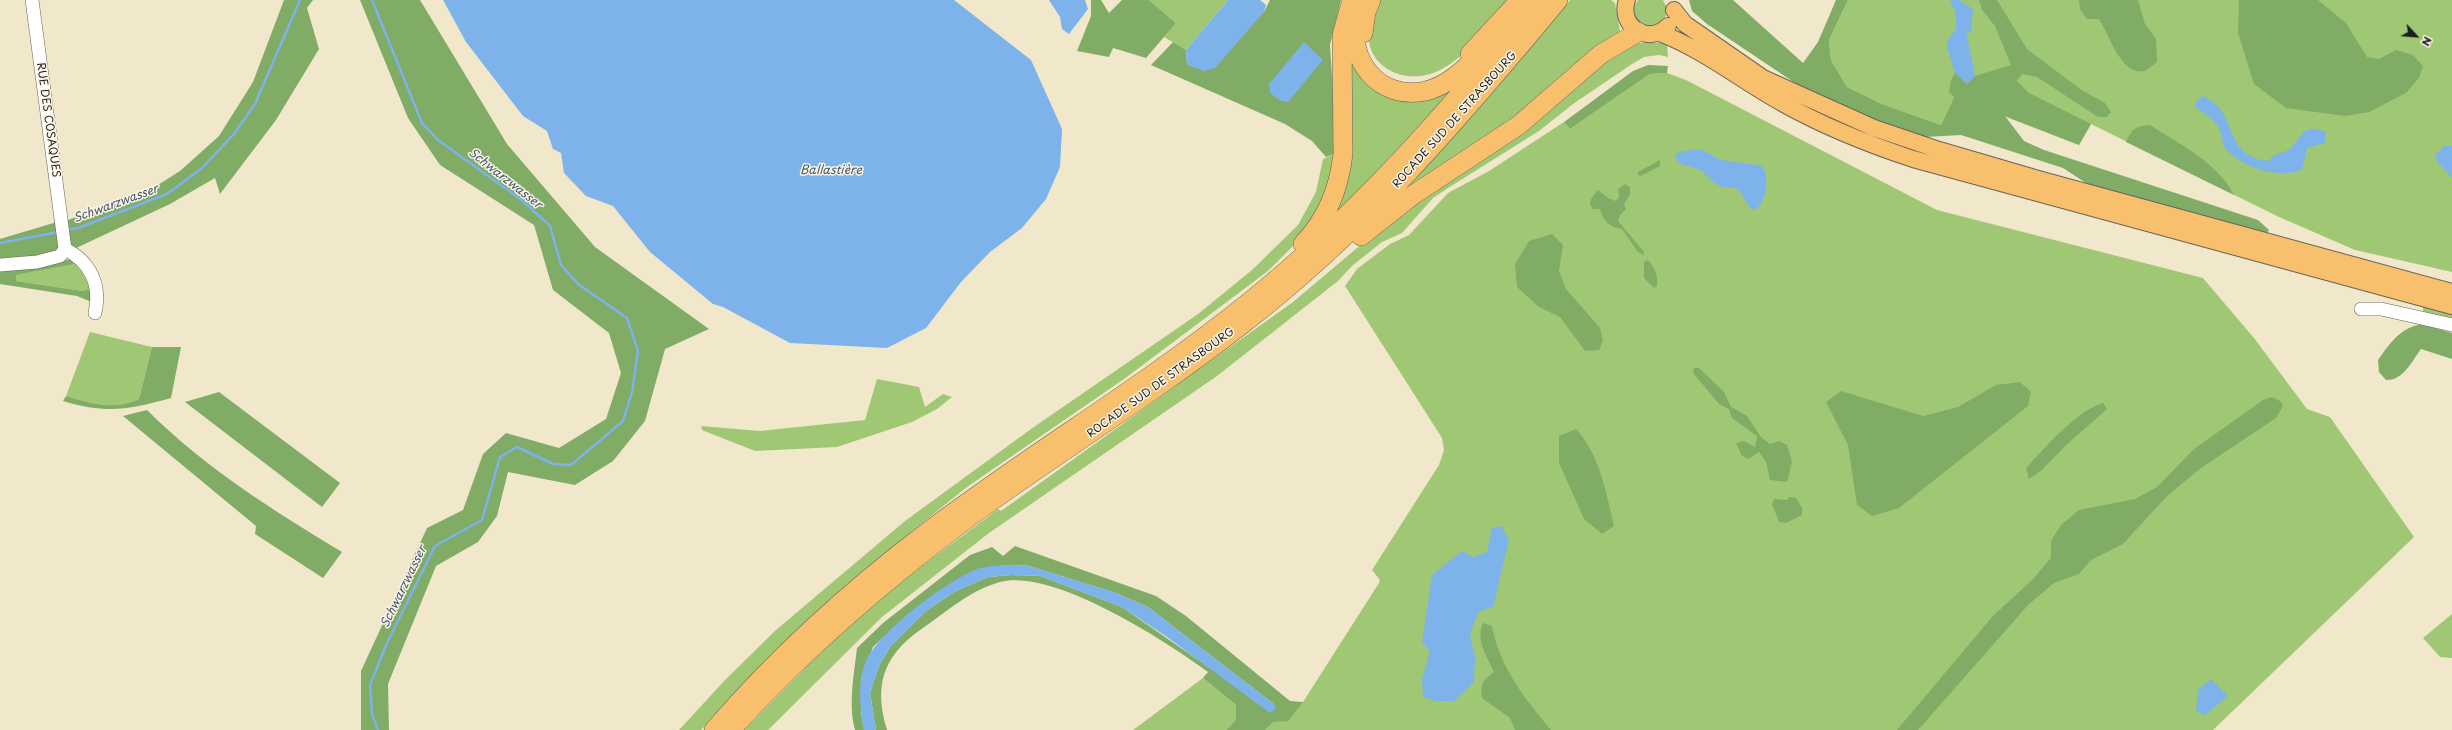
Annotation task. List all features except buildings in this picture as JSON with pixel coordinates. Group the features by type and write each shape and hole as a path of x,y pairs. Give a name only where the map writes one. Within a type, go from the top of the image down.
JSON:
{"highway":[{"path":"1242,308 1311,236 1323,218 1334,196 1341,173 1343,154 1342,35 1352,0"},
{"path":"1363,0 1355,32 1357,54 1362,65 1383,84 1400,91 1412,92 1425,91 1455,77 1471,64 1526,0"},
{"path":"1371,0 1363,28 1365,52 1376,70 1386,78 1408,84 1431,81 1446,74 1459,64 1520,0"},
{"name":"ROCADE SUD DE STRASBOURG","path":"714,730 771,668 814,627 929,531 1183,353 1285,273 1384,180 1437,122 1541,0"},
{"name":"ROCADE SUD DE STRASBOURG","path":"731,730 777,681 834,628 926,551 977,512 1170,379 1285,290 1372,211 1434,146 1558,0"},
{"path":"1285,290 1351,245 1413,195 1519,125 1601,54 1638,32"}],"main road":[{"path":"1623,3 1628,23 1638,32 1645,35 1660,33 1681,43 1783,104 1870,145 1913,159 2452,306"},
{"path":"1660,33 1672,19 1673,5"},
{"path":"1673,5 1685,24 1763,78 1874,128 2038,179 2293,250 2452,292"}],"street":[{"name":"RUE DES COSAQUES","path":"32,0 65,244"},
{"path":"0,265 46,260 60,256 65,244 90,269 97,291 94,313"},
{"path":"2361,309 2381,308 2452,325"}],"green space":[{"path":"284,0 313,0 307,8 319,49 276,120 220,194 215,178 170,204 74,249 69,243 65,221 142,195 180,171 219,136 253,82"},
{"path":"360,0 420,0 507,144 595,247 709,329 665,349 645,421 613,461 575,485 508,472 497,516 478,542 436,566 388,684 389,730 361,730 361,671 427,528 463,510 483,454 506,433 559,448 606,419 621,373 609,333 553,290 534,225 440,165 408,118"},
{"path":"1091,0 1101,0 1109,13 1122,0 1149,0 1176,23 1146,58 1113,48 1109,57 1077,51 1091,16"},
{"path":"1149,0 1228,0 1186,50 1164,37 1176,23"},
{"path":"1270,0 1341,0 1330,45 1337,153 1326,157 1312,141 1285,124 1151,65 1173,42 1186,50 1187,65 1264,12"},
{"path":"1377,0 1512,0 1480,38 1452,63 1429,74 1416,76 1403,75 1390,71 1380,64 1373,54 1369,41 1369,26"},
{"path":"1570,0 1611,0 1615,3 1620,31 1534,107 1395,196 1490,96"},
{"path":"1638,0 1663,0 1666,5 1667,14 1660,23 1651,28 1642,24 1638,21 1634,14 1635,5"},
{"path":"1689,0 1733,0 1803,63 1818,42 1836,0 1848,0 1829,40 1831,60 1847,87 1882,104 1941,125 1954,97 1949,92 1951,80 1955,73 1967,84 1975,76 2011,65 1995,26 1982,10 1979,0 1997,0 2027,49 2083,91 2105,103 2111,112 2107,117 2098,117 2037,77 2022,74 2017,81 2029,93 2091,124 2079,145 2005,116 2024,141 2044,150 2258,220 2269,230 2266,235 2086,183 2063,168 1961,135 1925,137 1852,112 1804,89 1707,24 1692,11"},
{"path":"1848,0 2452,0 2452,272 2355,250 2279,217 2091,124 2079,145 1954,97 1941,125 1882,104 1847,87 1831,60 1829,40"},
{"path":"2079,0 2138,0 2145,24 2156,39 2157,62 2149,69 2144,71 2136,71 2129,67 2122,61 2099,19 2087,19 2080,9"},
{"path":"2239,0 2318,0 2346,23 2367,57 2379,59 2396,50 2413,55 2423,66 2419,78 2406,93 2369,112 2345,116 2286,108 2254,84 2238,33"},
{"path":"1631,43 1667,43 1668,57 1659,55 1644,57 1632,64 1573,104 1539,131 1433,198 1402,233 1382,242 1352,266 1338,281 1217,376 989,533 882,617 768,730 745,730 842,632 909,576 998,509 1001,511 1293,302 1376,232 1599,63"},
{"path":"1348,46 1382,89 1463,78 1336,216 1334,212"},
{"path":"1648,65 1668,66 1667,73 1650,74 1570,129 1564,122 1633,71"},
{"path":"1667,73 1686,80 1937,210 2203,278 2254,338 2307,409 2330,417 2414,537 2213,730 1133,730 1203,678 1236,705 1273,722 1303,702 1379,583 1380,580 1372,570 1439,465 1444,450 1442,438 1345,286 1357,269 1390,244 1409,235 1448,193 1489,171 1564,122 1570,129 1650,74"},
{"path":"2150,125 2186,147 2208,164 2227,183 2234,195 2126,142 2130,134 2135,129 2141,126"},
{"path":"1337,153 1331,187 1308,231 1268,271 1124,379 967,487 911,532 797,631 701,730 679,730 725,680 776,630 905,521 1031,429 1198,314 1252,270 1298,225 1316,192 1323,159"},
{"path":"1660,160 1660,166 1641,176 1638,175 1638,172"},
{"path":"1625,184 1630,187 1630,194 1624,204 1626,209 1620,215 1618,221 1644,252 1644,255 1638,252 1622,229 1607,223 1600,209 1593,209 1590,205 1591,199 1598,190 1608,198 1616,201 1619,197 1618,189"},
{"path":"57,222 59,249 48,255 0,260 0,239"},
{"path":"1552,234 1563,245 1559,271 1566,289 1600,328 1603,341 1599,350 1585,351 1560,317 1539,307 1517,287 1515,264 1529,241"},
{"path":"76,258 81,263 16,275 16,281 83,291 94,287 94,303 77,296 0,284 0,269 11,270"},
{"path":"1648,260 1656,275 1657,286 1654,288 1644,278 1644,262"},
{"path":"81,263 94,287 83,291 16,281 15,275"},
{"path":"2423,305 2452,312 2452,321 2423,313"},
{"path":"2422,324 2452,333 2452,359 2421,349 2402,374 2386,380 2379,372 2378,360 2402,332"},
{"path":"90,332 152,347 139,399 120,405 102,405 66,396"},
{"path":"152,347 181,347 171,398 130,408 117,409 92,408 63,401 66,396 102,405 120,405 139,399"},
{"path":"1694,368 1699,368 1724,392 1731,407 1747,416 1761,437 1770,444 1779,441 1787,445 1792,462 1787,482 1770,480 1766,462 1759,452 1749,459 1742,456 1736,443 1744,441 1755,447 1757,436 1732,418 1729,409 1719,404 1693,373"},
{"path":"877,379 919,387 925,407 943,394 952,397 937,409 912,422 837,447 755,451 702,430 701,426 760,431 865,420"},
{"path":"2020,382 2031,392 2028,406 1899,508 1872,516 1857,505 1848,445 1826,402 1841,391 1923,416 1958,407 1996,385"},
{"path":"219,392 340,483 322,507 185,402"},
{"path":"2272,397 2280,401 2283,406 2276,418 2201,468 2167,496 2123,544 2091,560 2079,574 2054,583 2029,604 1918,730 1897,730 1992,617 2033,579 2051,558 2051,541 2061,525 2079,510 2135,499 2157,487 2194,449 2263,400"},
{"path":"2103,403 2107,409 2065,446 2042,470 2029,479 2026,468 2052,440 2083,413"},
{"path":"147,410 169,431 240,487 291,521 342,552 323,578 255,534 256,526 123,416"},
{"path":"1576,429 1591,450 1601,474 1608,500 1614,526 1602,534 1584,519 1559,463 1559,436"},
{"path":"1789,497 1796,498 1802,508 1802,515 1786,523 1779,522 1772,504 1774,499 1787,500"},
{"path":"1015,546 1156,596 1186,616 1290,701 1303,702 1288,721 1273,722 1265,730 1227,730 1236,720 1236,705 1203,678 1208,672 1165,643 1138,626 1078,596 1049,586 1022,581 1000,582 978,590 968,596 907,640 897,651 889,662 884,674 882,687 881,700 887,730 876,730 870,693 879,666 890,647 926,611 954,592 988,577 1012,575 1040,576 1122,607 1214,671 1275,709 1275,705 1148,607 1116,593 1026,565 998,566 978,569 939,591 906,616 873,647 861,678 861,712 864,730 855,730 852,700 857,648 883,623 970,555 992,547 1003,556"},
{"path":"2452,614 2452,658 2440,657 2423,638"},
{"path":"1483,623 1492,626 1501,656 1507,669 1523,695 1551,730 1515,730 1510,718 1482,698 1481,689 1483,683 1487,677 1494,672 1481,642 1480,636"}],"water":[{"name":"Ballastière","path":"443,0 954,0 1031,60 1062,129 1060,167 1046,199 1022,228 990,252 961,282 926,328 887,348 790,343 723,307 713,304 650,252 613,206 586,196 564,173 561,153 553,149 547,131 523,116 466,42"},
{"path":"1049,0 1085,0 1088,9 1069,34 1062,29 1060,17"},
{"path":"1228,0 1260,0 1266,5 1264,12 1215,68 1204,71 1187,65 1186,50"},
{"path":"1950,0 1959,0 1973,9 1971,33 1966,29 1975,76 1967,84 1955,73 1947,47 1947,41 1956,29 1955,11"},
{"path":"1304,42 1323,60 1288,102 1281,101 1270,93 1269,84"},
{"path":"2203,96 2215,104 2223,113 2237,143 2244,151 2254,158 2269,161 2277,154 2290,149 2305,131 2310,129 2317,129 2326,132 2325,143 2307,148 2302,170 2282,173 2260,170 2240,161 2225,148 2218,126 2209,117 2195,107 2196,101"},
{"path":"2444,146 2452,146 2452,178 2435,159 2436,154"},
{"path":"1697,149 1722,160 1762,166 1766,177 1766,189 1765,195 1759,206 1755,210 1751,208 1738,190 1733,187 1722,187 1716,184 1699,169 1681,164 1675,156 1679,152"},
{"path":"1501,526 1509,540 1493,607 1478,612 1470,634 1475,657 1474,682 1454,701 1435,701 1423,697 1422,679 1430,651 1422,642 1432,575 1462,551 1472,557 1487,552 1492,528"},
{"path":"1026,565 1116,593 1148,607 1275,705 1275,709 1270,713 1167,637 1122,607 1040,576 1012,575 988,577 954,592 926,611 890,647 879,666 870,693 876,730 864,730 861,713 861,678 866,661 873,649 884,636 915,608 965,575 989,566"},
{"path":"2211,679 2228,696 2205,715 2196,711 2198,690"}],"waterway":[{"name":"Schwarzwasser","path":"67,230 78,228 167,194 202,168 234,134 255,104 300,0"},
{"name":"Schwarzwasser","path":"372,0 422,123 438,140 523,201 550,226 561,265 578,284 627,318 638,351 632,392 623,421 571,465 553,464 517,447 500,457 482,520 435,546 387,643 370,685 372,714 378,730"},
{"name":"Schwarzwasser","path":"0,243 58,232"}]}
